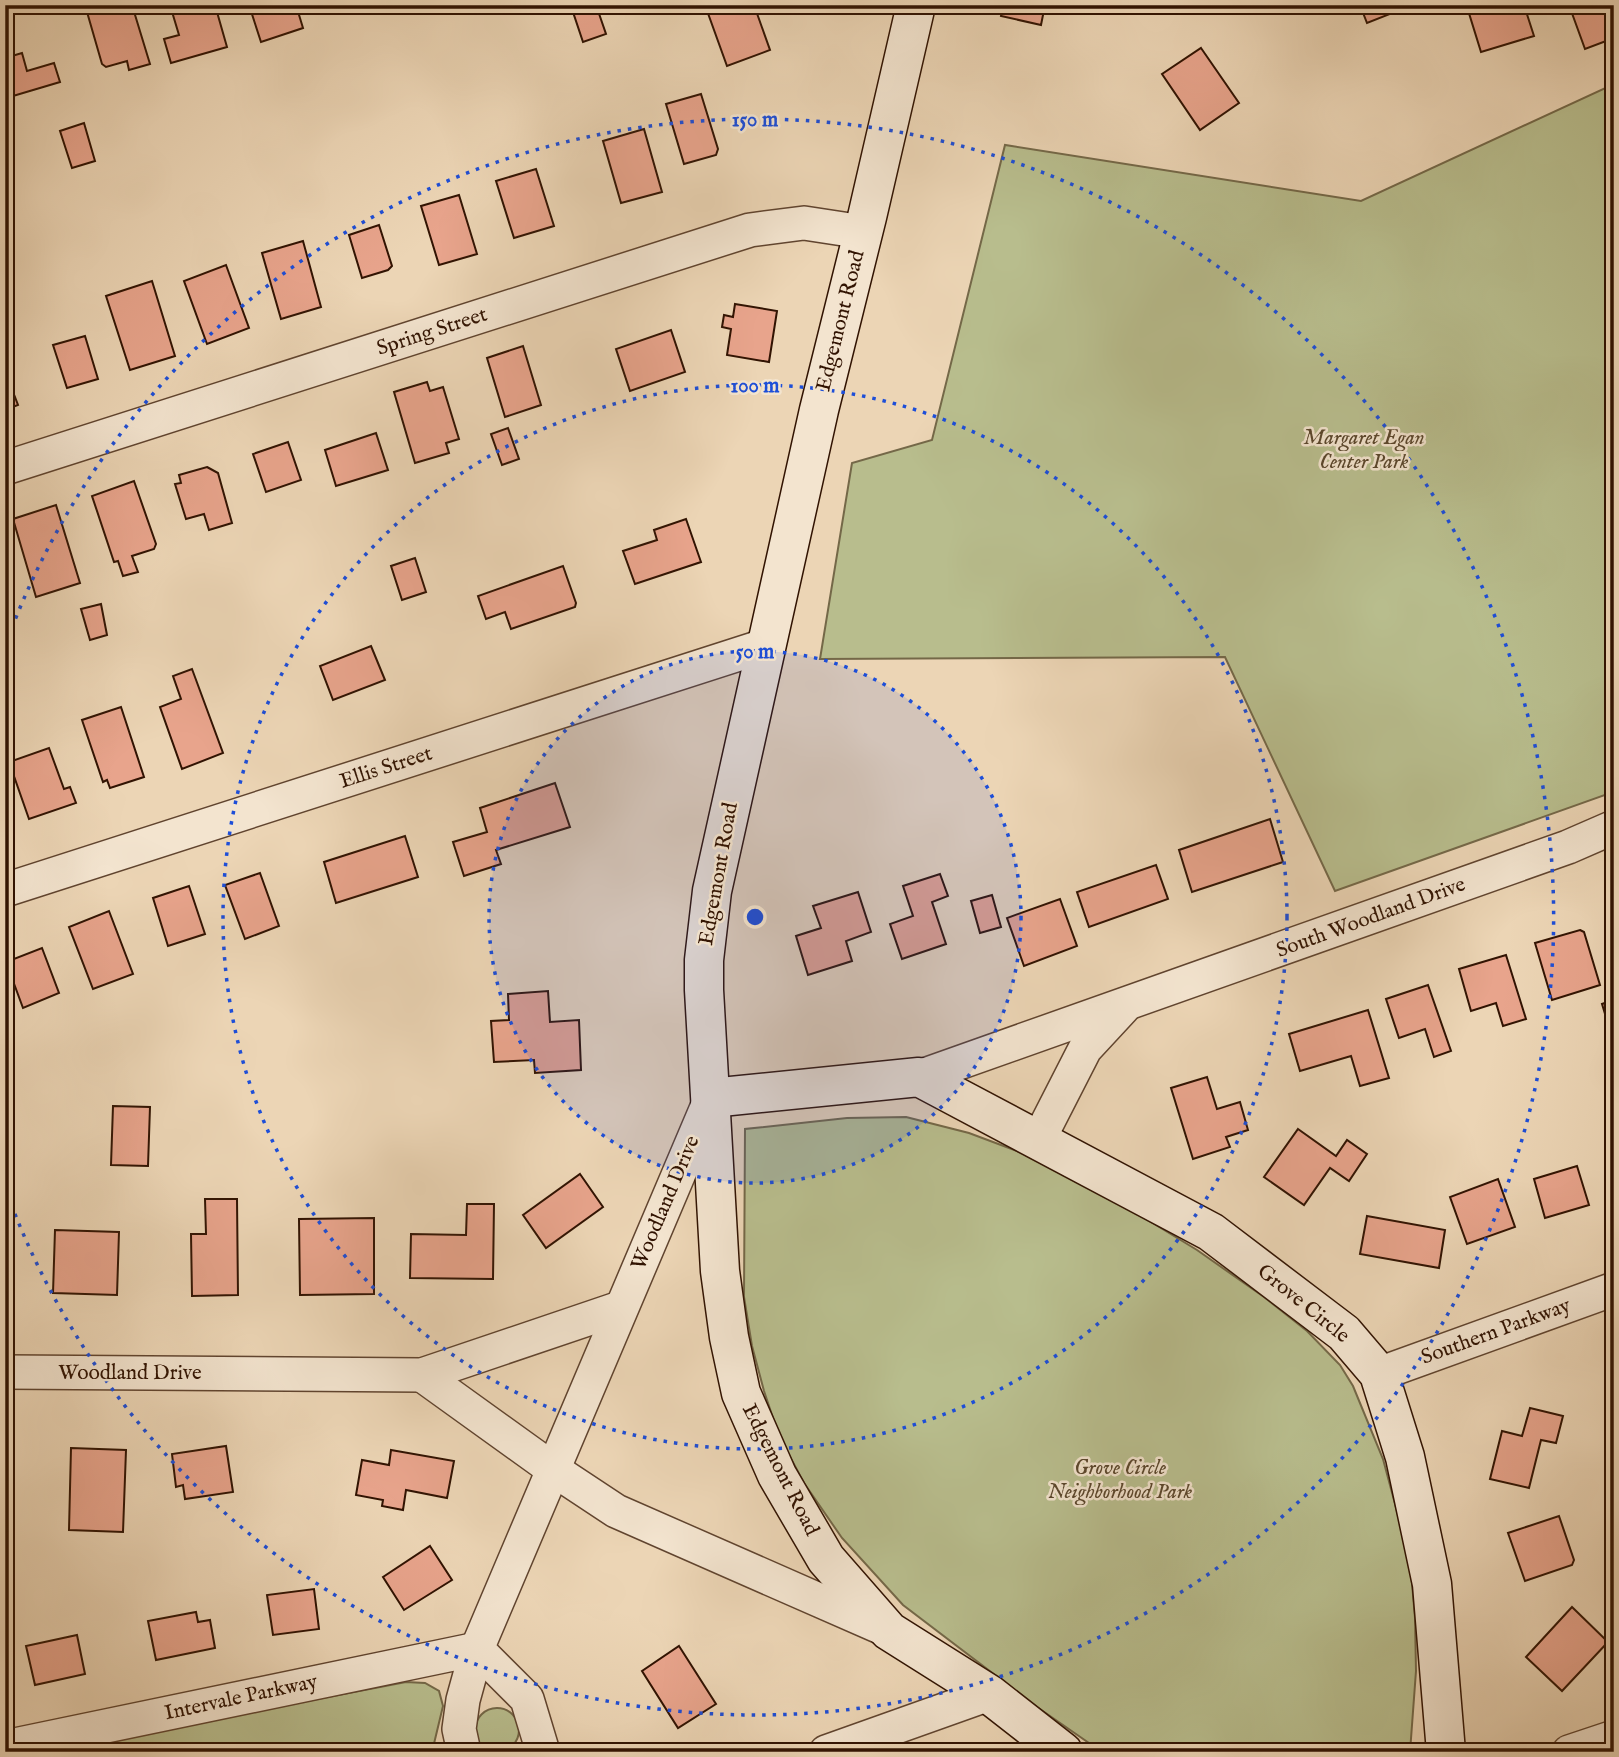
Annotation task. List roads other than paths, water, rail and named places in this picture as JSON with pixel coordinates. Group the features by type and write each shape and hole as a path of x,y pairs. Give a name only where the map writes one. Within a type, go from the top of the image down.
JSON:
{"street":[{"name":"Edgemont Road","path":"916,5 819,410 712,891 704,990 720,1271 729,1337 741,1393 777,1475 826,1559 889,1631 989,1694 1063,1752"},
{"name":"Spring Street","path":"5,468 750,230 804,223 863,232"},
{"name":"Ellis Street","path":"5,890 767,645"},
{"name":"South Woodland Drive","path":"919,1077 1568,847 1614,827"},
{"name":"South Woodland Drive","path":"1039,1139 1085,1049 1114,1016 1128,1005"},
{"path":"711,1098 919,1077"},
{"name":"Grove Circle","path":"919,1077 1211,1232 1344,1333 1379,1374 1405,1457 1432,1584 1446,1752"},
{"name":"Woodland Drive","path":"5,1373 422,1375 620,1308 711,1098"},
{"name":"Southern Parkway","path":"1379,1374 1614,1289"},
{"path":"464,1752 459,1729 463,1700 477,1649 620,1308"},
{"path":"422,1375 554,1470 617,1511 889,1631"},
{"path":"477,1649 527,1699 543,1752"},
{"name":"Intervale Parkway","path":"5,1747 477,1649"},
{"path":"826,1752 989,1694"},
{"path":"1569,1752 1614,1737"}],"park label":[{"name":"Margaret Egan Center Park","path":"1364,450"},
{"name":"Grove Circle Neighborhood Park","path":"1120,1480"}]}
